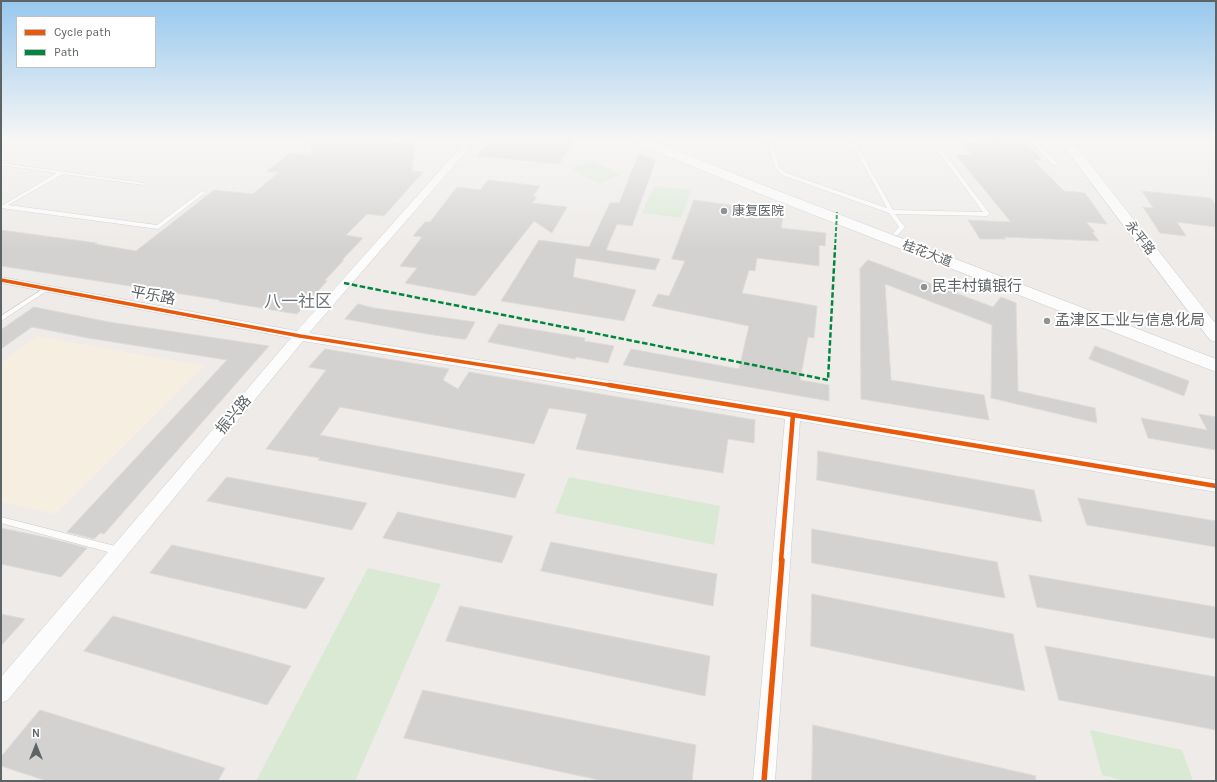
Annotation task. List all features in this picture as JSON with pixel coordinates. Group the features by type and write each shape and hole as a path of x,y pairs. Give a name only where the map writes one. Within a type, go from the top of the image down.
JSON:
{"main road":[{"name":"桂花大道","path":"730,176 1216,366"},
{"name":"桂花大道","path":"748,176 896,234 1216,353"},
{"name":"永平路","path":"1093,176 1216,336"},
{"name":"永平路","path":"1105,176 1216,317"}],"street":[{"name":"振兴路","path":"1,693 300,336 440,176"},
{"name":"平乐路","path":"1,280 300,336 793,415 1216,486"},
{"path":"764,781 793,415"}],"lane":[{"path":"3,206 54,176"},
{"path":"93,176 144,184"},
{"path":"791,176 892,212 987,214 959,176"},
{"path":"872,176 902,227 896,234"},
{"path":"3,206 158,227 204,192"},
{"path":"1,319 46,289"},
{"path":"1,520 120,552"}],"shaded area":[{"path":"37,336 204,366 55,514 1,502 1,363"}],"green space":[{"path":"586,176 617,176 599,184"},
{"path":"654,186 691,190 681,218 642,213"},
{"path":"569,477 720,506 714,545 555,513"},
{"path":"368,568 441,584 355,781 256,781"},
{"path":"1090,730 1182,750 1193,781 1126,781 1102,775"}],"building":[{"path":"274,176 419,176 384,216 367,214 346,235 363,238 342,260 344,260 325,280 327,281 297,314 219,301 220,300 1,266 1,230 97,243 95,244 136,251 214,190 253,194"},
{"path":"630,176 650,176 632,226 617,224 606,250 660,259 655,270 576,258 573,277 636,290 624,321 501,301 539,240 589,247 610,203 619,203"},
{"path":"974,176 1049,176 1064,191 1085,193 1107,224 1086,222 1095,232 1092,232 1099,241 1004,237 1006,239 980,239 968,220 1011,222"},
{"path":"488,180 540,186 533,196 537,197 532,203 567,207 552,233 534,221 475,296 405,283 417,268 400,266 422,237 413,236 425,222 430,222 457,187 480,190"},
{"path":"1142,191 1211,198 1216,206 1216,227 1177,222 1186,236 1160,233 1143,207 1153,208"},
{"path":"694,200 759,209 757,214 783,217 781,228 826,233 825,246 819,245 819,266 757,258 755,271 749,270 742,293 817,306 814,338 808,337 800,380 829,385 829,401 623,365 631,349 739,369 749,326 652,306 658,294 669,296 685,261 672,259"},
{"path":"868,260 993,307 1001,297 1016,303 1018,391 1095,408 1097,423 991,398 992,325 885,284 891,380 984,395 989,420 861,399 860,269"},
{"path":"358,304 374,308 475,322 466,339 462,339 345,319"},
{"path":"34,307 109,322 269,346 104,534 100,533 94,539 67,532 227,360 88,338 32,327 1,349 1,330"},
{"path":"499,324 585,338 584,341 614,346 608,363 576,357 575,359 488,342"},
{"path":"1095,346 1189,381 1184,396 1089,359"},
{"path":"325,349 449,369 443,380 458,389 469,372 755,420 754,443 728,439 723,473 576,449 587,414 549,408 534,444 340,407 320,435 525,474 515,498 318,460 320,458 266,449 326,370 309,367"},
{"path":"1199,414 1216,417 1216,450 1148,438 1141,418 1207,430"},
{"path":"818,451 1034,490 1042,522 817,480"},
{"path":"227,477 367,503 352,530 207,501"},
{"path":"1078,498 1216,521 1216,547 1087,525"},
{"path":"398,512 513,536 502,563 383,538"},
{"path":"1,528 87,548 61,577 1,564"},
{"path":"812,529 997,562 1005,598 812,563"},
{"path":"551,542 717,574 713,606 541,571"},
{"path":"172,545 325,578 306,609 150,573"},
{"path":"1029,575 1216,607 1216,639 1037,607"},
{"path":"812,594 1013,634 1025,691 811,646"},
{"path":"460,606 710,656 705,696 446,641"},
{"path":"1,614 25,619 1,646"},
{"path":"113,616 291,666 267,705 84,651"},
{"path":"1045,646 1216,677 1216,730 1059,700"},
{"path":"423,690 696,745 692,781 604,781 404,738"},
{"path":"40,710 225,768 218,781 47,781 1,766 1,757"},
{"path":"813,725 1036,776 1035,781 812,781"}],"marked path":[{"path":"344,283 828,380 837,212"}],"cycle path":[{"path":"1,280 300,336 793,415"},
{"path":"764,781 793,415 1216,486"}],"place":[{"name":"康复医院","path":"724,211"},
{"name":"民丰村镇银行","path":"924,287"},
{"name":"孟津区工业与信息化局","path":"1047,321"}],"district":[{"name":"八一社区","path":"298,302"}]}
